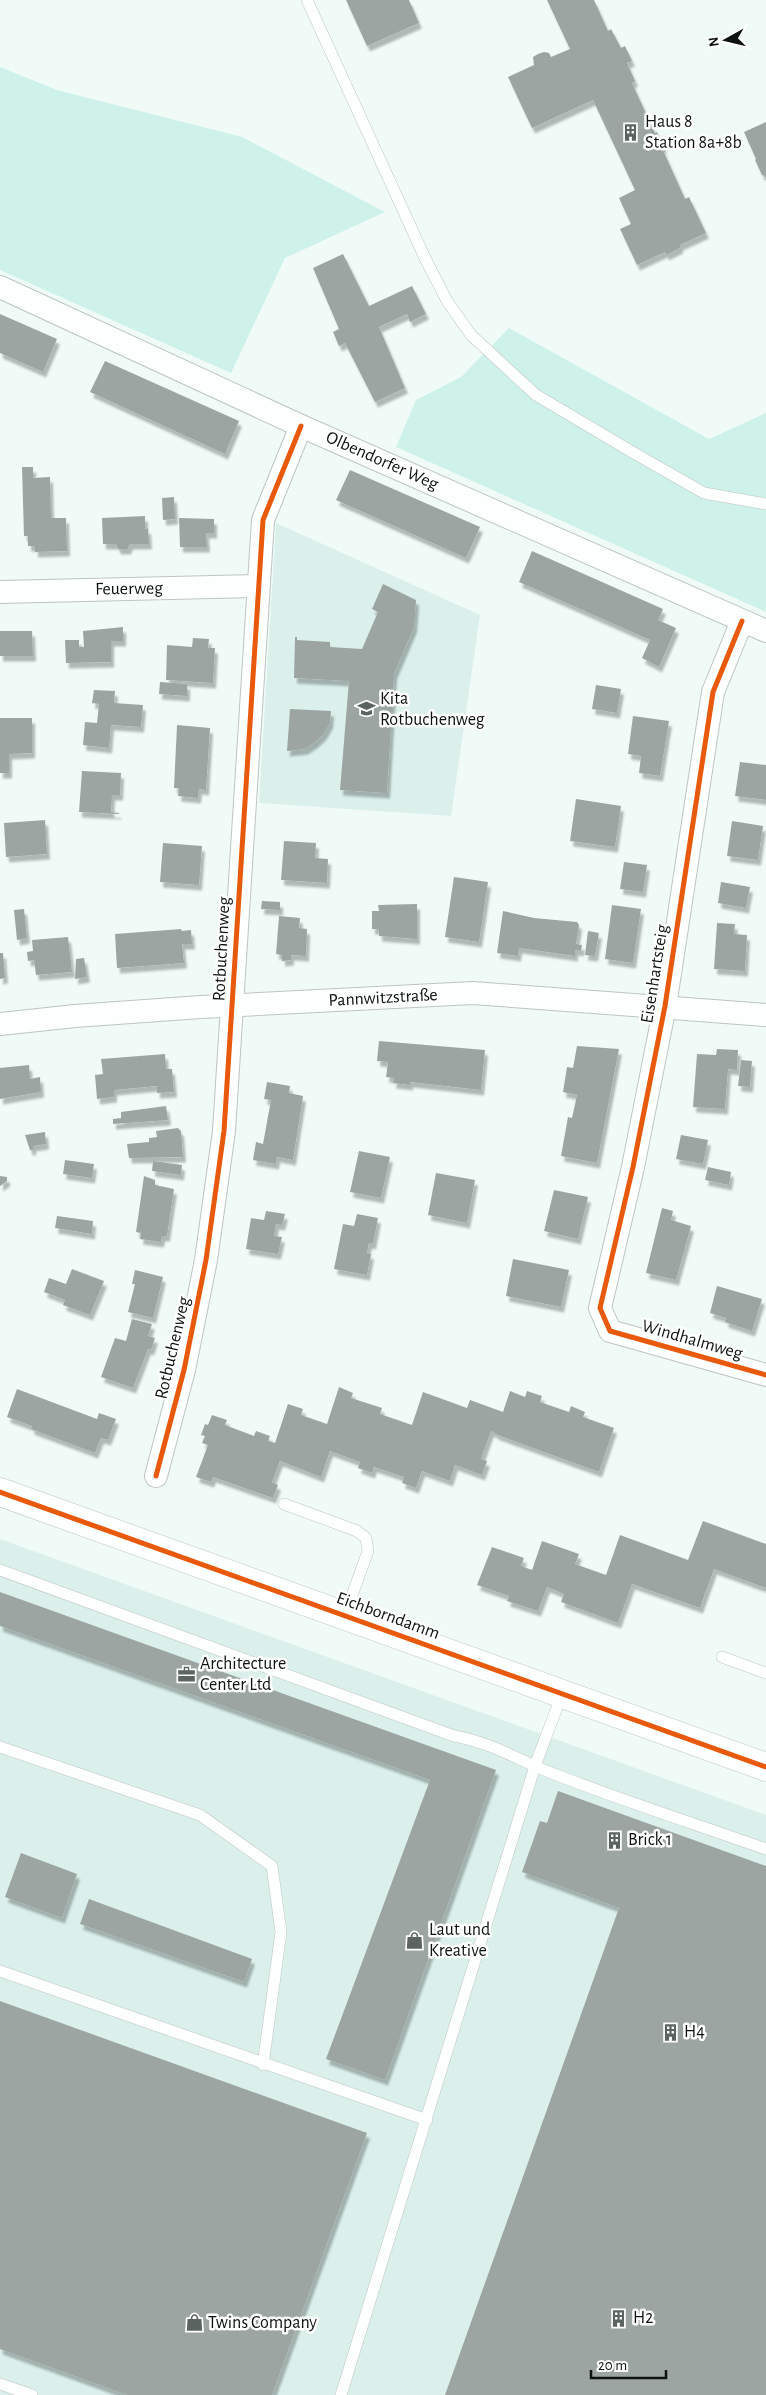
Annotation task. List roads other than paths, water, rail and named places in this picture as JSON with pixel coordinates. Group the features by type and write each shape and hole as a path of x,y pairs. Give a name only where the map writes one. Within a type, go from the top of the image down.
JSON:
{"main road":[{"name":"Eichborndamm","path":"0,1492 766,1767"}],"street":[{"name":"Olbendorfer Weg","path":"0,287 301,426 766,631"},
{"name":"Rotbuchenweg","path":"156,1476 184,1370 206,1260 224,1131 263,520 301,426"},
{"name":"Feuerweg","path":"0,592 258,586"},
{"name":"Eisenhartsteig","path":"610,1331 600,1308 634,1167 665,1006 713,692 742,621"},
{"name":"Pannwitzstraße","path":"0,1024 75,1016 232,1005 473,994 665,1006 766,1015"},
{"name":"Windhalmweg","path":"610,1331 766,1375"}],"lane":[{"path":"309,1 425,258 447,300 471,335 536,395 634,453 704,493 766,504"},
{"path":"284,1504 357,1531 366,1538 368,1551 344,1615"},
{"path":"0,1570 454,1736 476,1740 512,1754 535,1766 766,1849"},
{"path":"722,1657 766,1673"},
{"path":"341,2395 535,1766 562,1694"},
{"path":"0,1747 200,1815 272,1866 281,1932 263,2065"},
{"path":"0,1971 263,2065 427,2120"},
{"path":"0,2384 32,2395"}],"place":[{"name":"Haus 8 Station 8a+8b","path":"631,132"},
{"name":"Kita Rotbuchenweg","path":"366,709"},
{"name":"Architecture Center Ltd","path":"186,1674"},
{"name":"Brick 1","path":"614,1840"},
{"name":"Laut und Kreative","path":"415,1940"},
{"name":"H4","path":"670,2032"},
{"name":"H2","path":"619,2318"},
{"name":"Twins Company","path":"194,2323"}]}
